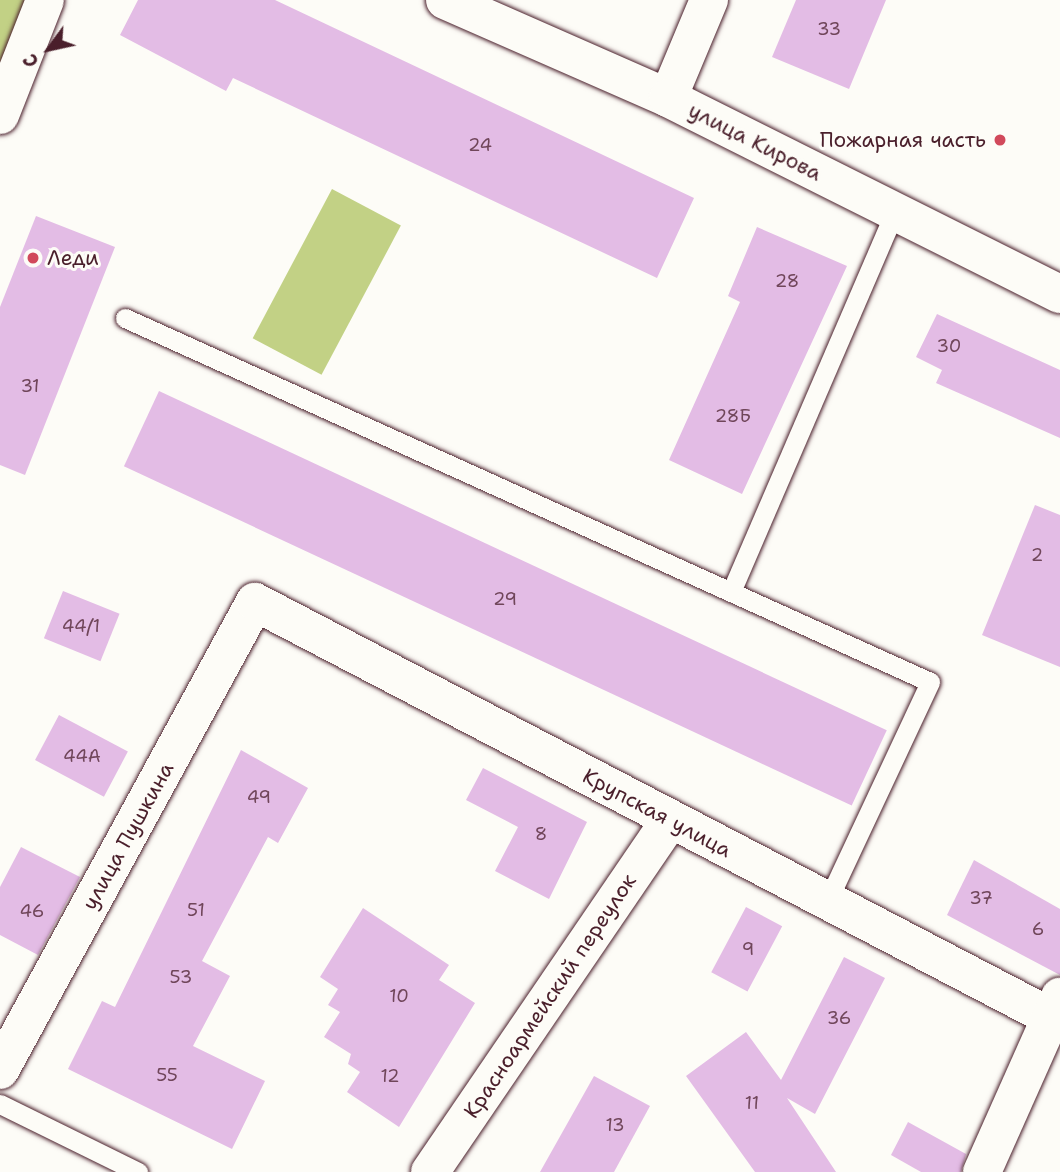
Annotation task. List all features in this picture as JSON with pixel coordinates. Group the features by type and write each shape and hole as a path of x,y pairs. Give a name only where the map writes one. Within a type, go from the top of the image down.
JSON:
{"street":[{"path":"0,115 45,0"},
{"name":"улица Кирова","path":"444,0 668,98 1060,294"},
{"path":"668,98 709,0"},
{"name":"Крупская улица","path":"255,602 827,902 1057,1012"},
{"name":"улица Пушкина","path":"0,1070 255,602"},
{"name":"Красноармейский переулок","path":"430,1172 670,820"},
{"path":"982,1172 1057,1012"}],"lane":[{"path":"731,592 895,212"},
{"path":"125,318 930,682 827,902"},
{"path":"0,1104 138,1172"}],"green space":[{"path":"0,0 27,0 0,69"},
{"path":"332,189 401,226 322,375 253,338"}],"building":[{"path":"138,0 275,0 694,198 657,278 233,78 226,91 120,35"},
{"path":"796,0 886,0 849,89 772,57"},
{"path":"36,216 115,247 25,475 0,465 0,307"},
{"path":"757,227 847,266 742,494 669,460 740,302 728,296"},
{"path":"937,314 1060,370 1060,438 936,383 942,370 916,357"},
{"path":"159,391 887,730 852,806 124,466"},
{"path":"1035,505 1060,515 1060,667 982,635"},
{"path":"63,591 120,614 100,661 44,638"},
{"path":"59,715 128,752 104,797 35,760"},
{"path":"241,750 308,788 278,843 268,837 202,961 230,976 193,1046 265,1081 232,1149 68,1069 102,1001 115,1007"},
{"path":"483,768 587,822 549,899 495,871 518,827 466,800"},
{"path":"21,847 80,877 38,955 0,935 0,887"},
{"path":"974,860 1060,909 1060,975 947,915"},
{"path":"746,907 782,926 747,992 711,972"},
{"path":"363,908 449,965 439,980 475,1003 399,1127 347,1092 360,1072 348,1064 351,1054 324,1037 340,1012 328,1005 338,989 320,977"},
{"path":"844,957 885,978 815,1114 787,1098 836,1172 755,1172 686,1076 746,1032 781,1080"},
{"path":"594,1076 650,1106 614,1172 540,1172"},
{"path":"908,1122 966,1154 961,1172 921,1172 891,1155"}],"place":[{"name":"Пожарная часть","path":"1000,140"},
{"name":"Леди","path":"33,258"}]}
